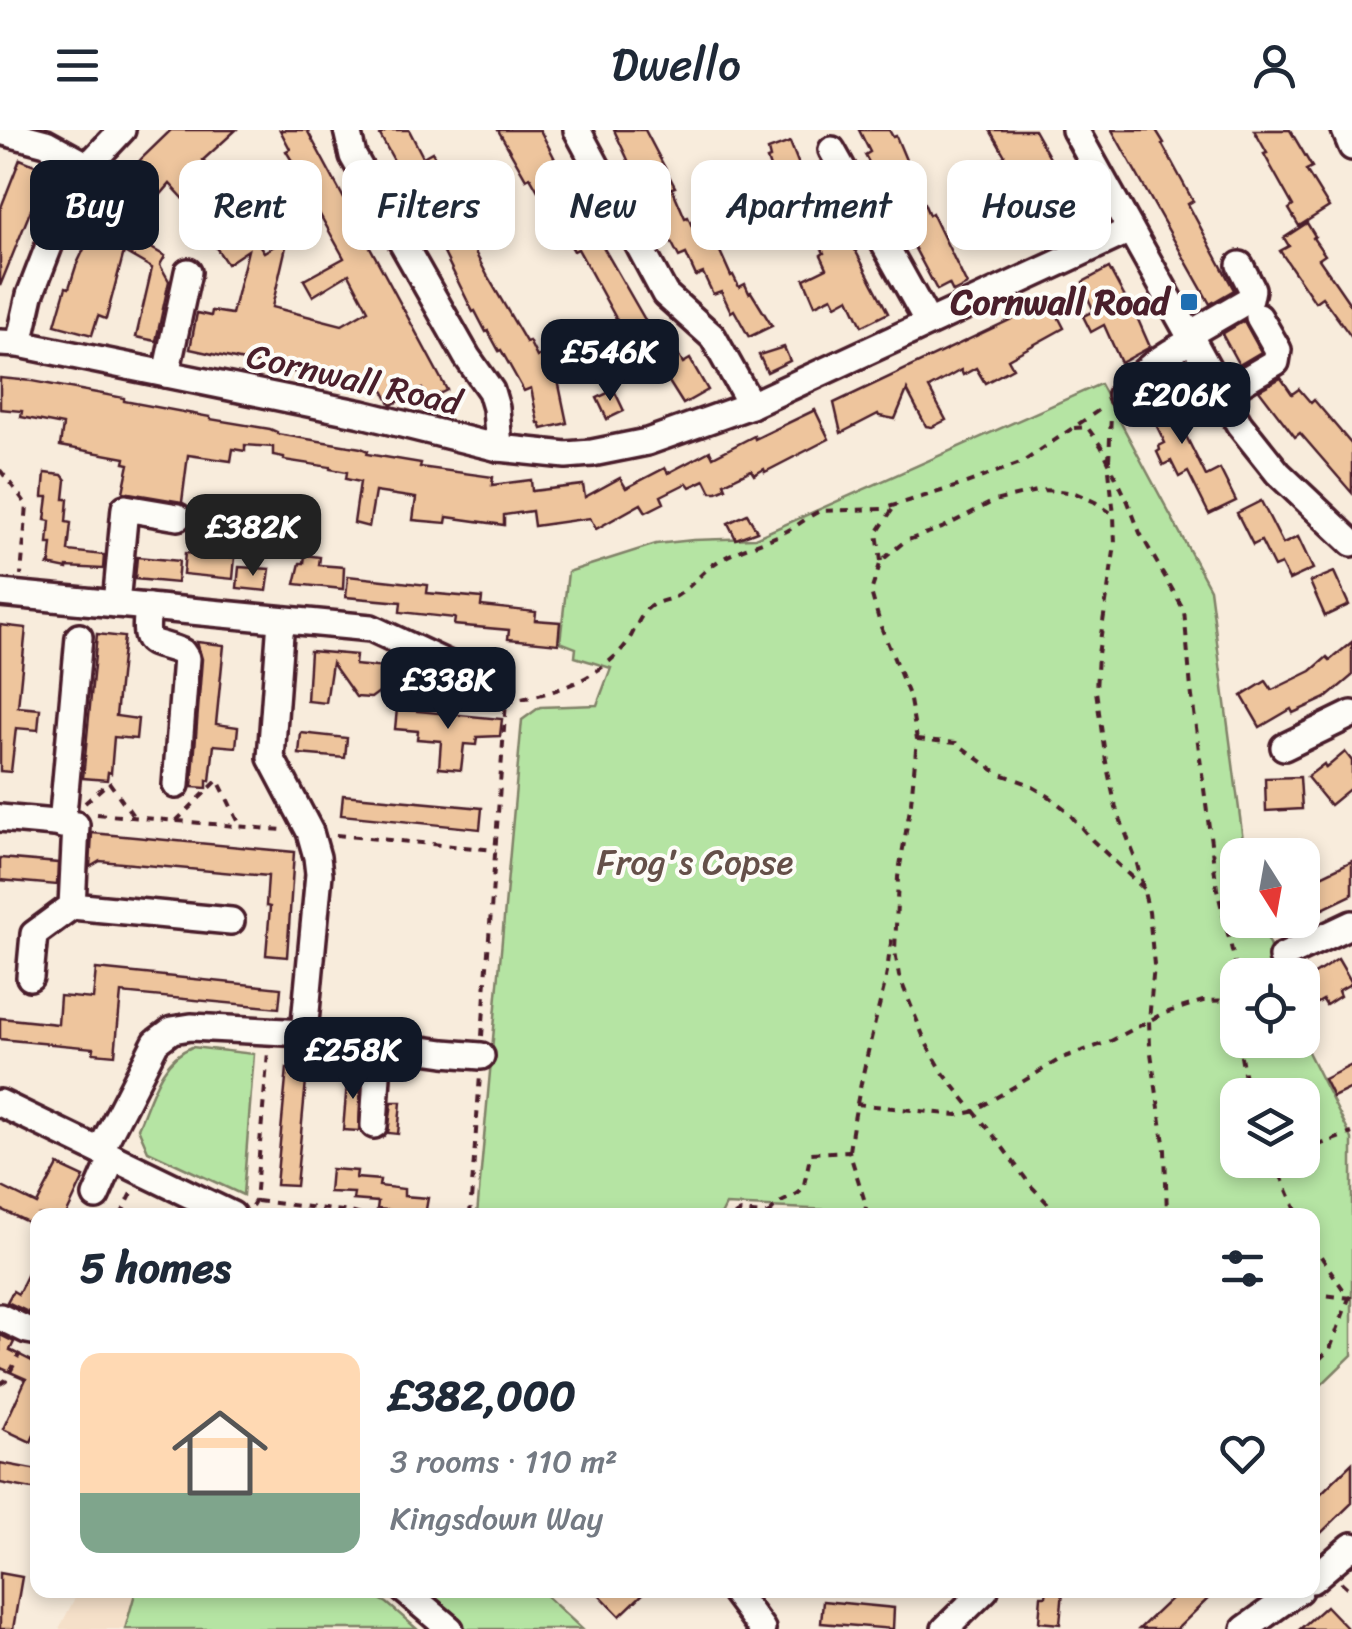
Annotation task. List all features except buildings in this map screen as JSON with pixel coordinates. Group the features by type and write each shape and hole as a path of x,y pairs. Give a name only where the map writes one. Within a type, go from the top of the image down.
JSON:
{"street":[{"path":"94,160 122,130"},
{"path":"347,130 353,156 467,357 491,391 499,448"},
{"path":"577,130 665,294 713,336 751,405"},
{"path":"1075,130 1250,440 1278,473 1352,544"},
{"path":"1345,130 1352,146"},
{"path":"0,131 46,144 77,160"},
{"path":"832,150 928,322"},
{"name":"Cornwall Road","path":"10,343 362,414 499,448 566,455 647,442 751,405 1130,230"},
{"path":"10,343 47,250"},
{"path":"1116,399 1143,370 1250,299 1252,289 1240,266"},
{"path":"166,374 188,272"},
{"path":"1221,394 1276,362 1278,350 1258,317"},
{"path":"116,604 125,508 178,517"},
{"path":"10,594 371,628 488,683"},
{"path":"148,607 149,639 154,645 182,652 186,658 176,785"},
{"path":"281,620 271,758 310,832 318,874 304,1033"},
{"path":"72,906 79,637"},
{"path":"1284,747 1352,714"},
{"path":"0,818 73,821"},
{"path":"30,977 34,934 72,906 231,920"},
{"path":"1282,957 1352,924"},
{"path":"96,1196 106,1154 132,1086 156,1042 172,1030 191,1027 304,1033 481,1056"},
{"path":"374,1125 379,1044"},
{"path":"0,1103 218,1208"},
{"path":"0,1317 30,1330"},
{"path":"1320,1573 1352,1546"},
{"path":"413,1598 450,1629"},
{"path":"738,1598 762,1629"},
{"path":"946,1629 977,1598"},
{"path":"1244,1629 1288,1598"}],"path":[{"path":"506,702 542,696 576,684 608,664 626,645 648,608 674,597 716,562 789,531 812,514 895,505 1023,462 1116,399"},
{"path":"1116,399 1109,464 1115,545 1096,691 1116,808 1146,891 1154,965 1150,1046 1166,1150 1167,1208"},
{"path":"1070,428 1087,427 1101,446 1140,533 1184,610 1214,871 1234,958"},
{"path":"0,470 28,504 10,594"},
{"path":"881,561 905,541 942,528 994,501 1041,490 1075,493 1114,516"},
{"path":"895,505 876,533 881,561 872,592 874,607 910,695 918,739 898,877 895,927 899,976 926,1043 944,1074 1052,1208"},
{"path":"470,1208 506,702 488,683"},
{"path":"918,739 956,742 998,773 1050,797 1146,891"},
{"path":"176,821 218,780 241,826"},
{"path":"134,818 109,782 74,812 73,821 134,818 496,850"},
{"path":"866,1208 849,1151 895,927"},
{"path":"856,1104 957,1116 972,1112 1062,1058 1111,1041 1162,1014 1220,1001"},
{"path":"270,1031 255,1201 316,1208"},
{"path":"1320,1145 1352,1133"},
{"path":"775,1208 777,1202 803,1188 811,1153 849,1151"},
{"path":"1283,1178 1295,1208"},
{"path":"1320,1255 1350,1298"},
{"path":"1320,1295 1350,1298"},
{"path":"1320,1358 1330,1349 1350,1298"},
{"path":"0,1384 30,1339"}],"shaded area":[{"path":"75,1598 378,1598 417,1629 59,1629"}],"green space":[{"name":"Frog's Copse","path":"1100,384 1210,589 1243,838 1220,838 1220,938 1267,938 1273,958 1220,958 1220,1058 1311,1058 1352,1139 1352,1355 1320,1386 1320,1208 478,1208 522,720 540,707 597,705 611,668 575,657 576,648 560,642 568,572 656,544 755,538"},
{"path":"192,1047 254,1054 243,1195 148,1151 138,1128 164,1070"},
{"path":"134,1598 378,1598 417,1629 125,1629"},
{"path":"421,1598 549,1598 582,1629 458,1629"}],"place":[{"name":"Cornwall Road","path":"1189,302"}]}
